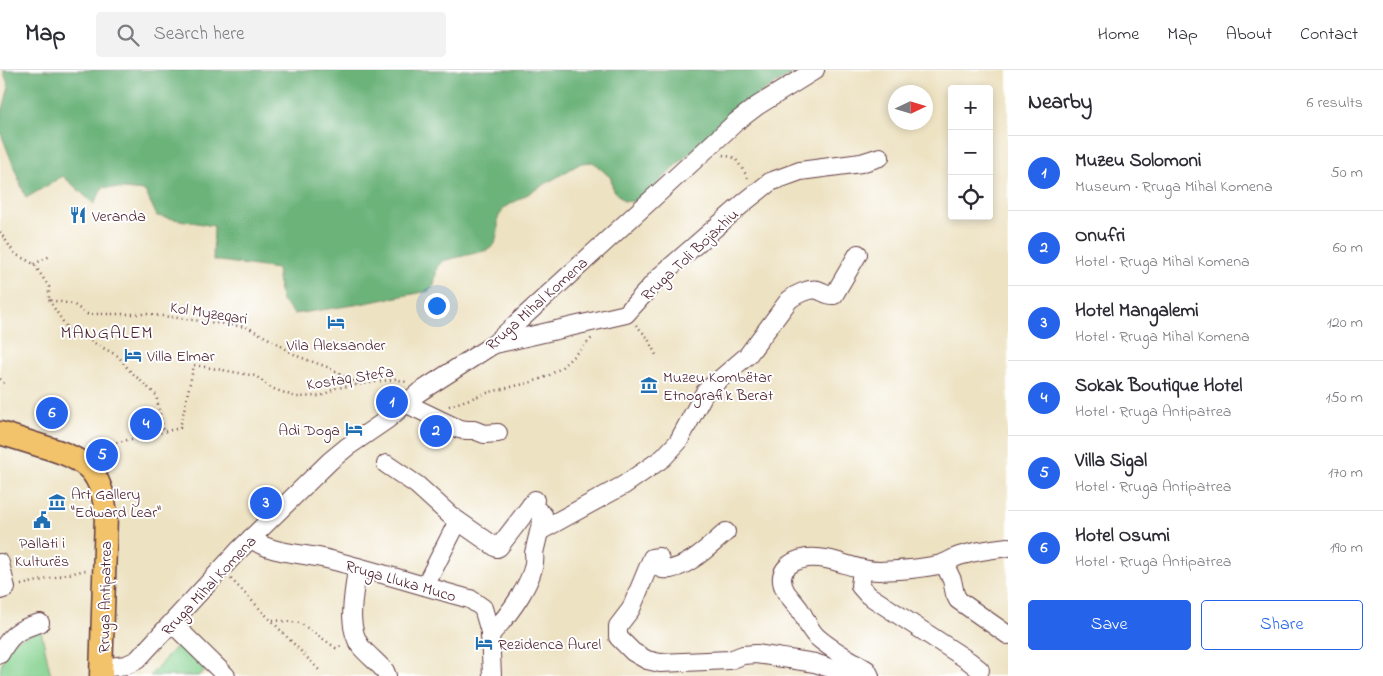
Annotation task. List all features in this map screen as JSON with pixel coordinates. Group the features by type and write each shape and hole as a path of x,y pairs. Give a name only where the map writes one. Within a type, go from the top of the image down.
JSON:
{"main road":[{"name":"Rruga Antipatrea","path":"0,433 74,457 92,472 102,492 106,515 102,672"}],"street":[{"name":"Rruga Mihal Komena","path":"102,672 137,660 251,538 330,461 413,399 494,344 736,122 757,106 815,70"},
{"name":"Rruga Toli Bojaxhiu","path":"494,344 626,314 660,276 757,191 770,182 800,171 861,164 880,157"},
{"path":"540,531 624,485 663,458 678,442 705,392 748,355 792,297 812,289 830,296 834,295 858,254"},
{"path":"413,399 429,414 459,429 474,430 484,434 498,433"},
{"path":"386,464 417,485 458,521 498,548 533,503 543,515 534,553 535,559 527,583 503,621 490,635"},
{"path":"425,586 458,521"},
{"path":"726,532 700,554 675,568 665,570 661,566 660,557 652,558 631,609 618,626 618,637 620,640 640,656 660,663 730,660 743,655 756,654 815,663 852,676"},
{"name":"Rruga Lluka Muco","path":"251,538 269,548 326,558 470,599 483,608 490,635 492,676"},
{"path":"870,676 867,670 826,644 810,630 802,613 782,584 784,570 791,562 808,558 829,558 862,569 880,571 944,563 959,556 1008,547"},
{"path":"0,563 3,589"},
{"path":"944,563 952,580 954,594 958,600 1008,635"},
{"path":"357,567 351,613 354,632 361,647 385,671 387,676"},
{"path":"862,569 864,572 860,586 868,595 969,661 980,670 978,670"},
{"path":"172,623 226,676"},
{"path":"0,654 11,636 26,627 40,624"}],"path":[{"path":"735,158 757,191"},
{"path":"0,232 14,254 34,264 49,287 49,300 67,328 118,356 129,370 156,395 164,433"},
{"path":"34,264 50,256"},
{"name":"Kol Myzeqari","path":"49,300 73,304 88,314 147,314 246,327 273,340 297,356 327,367 361,385"},
{"path":"429,414 490,392 532,382 548,376 561,368 594,336"},
{"path":"647,337 656,355"},
{"name":"Kostaq Stefa","path":"74,457 76,452 80,450 180,428 194,365 256,376 272,388 296,396 321,396 336,388 395,379 404,380 413,399"},
{"path":"0,379 4,383"},
{"path":"3,589 104,565"},
{"path":"221,569 320,671"},
{"path":"271,620 300,624 336,648 348,644 355,654 361,647"}],"green space":[{"path":"3,70 800,70 729,114 639,202 624,201 613,190 611,178 593,162 581,163 504,208 498,218 495,244 488,250 442,261 437,267 434,285 429,291 294,314 281,300 277,269 213,260 214,226 157,216 145,191 103,187 94,204 63,176 26,198 0,131 0,120 9,87"},
{"path":"41,631 51,676 0,676 4,658 11,645 20,639"},
{"path":"178,644 207,670 198,676 150,676"}],"place":[{"name":"Veranda","path":"78,215"},
{"name":"Vila Aleksander","path":"336,322"},
{"name":"Villa Elmar","path":"133,355"},
{"name":"Muzeu Kombëtar Etnografik Berat","path":"649,385"},
{"name":"Muzeu Solomoni","path":"392,402"},
{"name":"Hotel Osumi","path":"52,413"},
{"name":"Sokak Boutique Hotel","path":"146,424"},
{"name":"Adi Doga","path":"354,429"},
{"name":"Onufri","path":"436,431"},
{"name":"Villa Sigal","path":"102,455"},
{"name":"Art Gallery \"Edward Lear\"","path":"57,502"},
{"name":"Hotel Mangalemi","path":"266,503"},
{"name":"Pallati i Kulturës","path":"42,520"},
{"name":"Rezidenca Aurel","path":"484,643"}],"district":[{"name":"MANGALEM","path":"107,332"}]}
